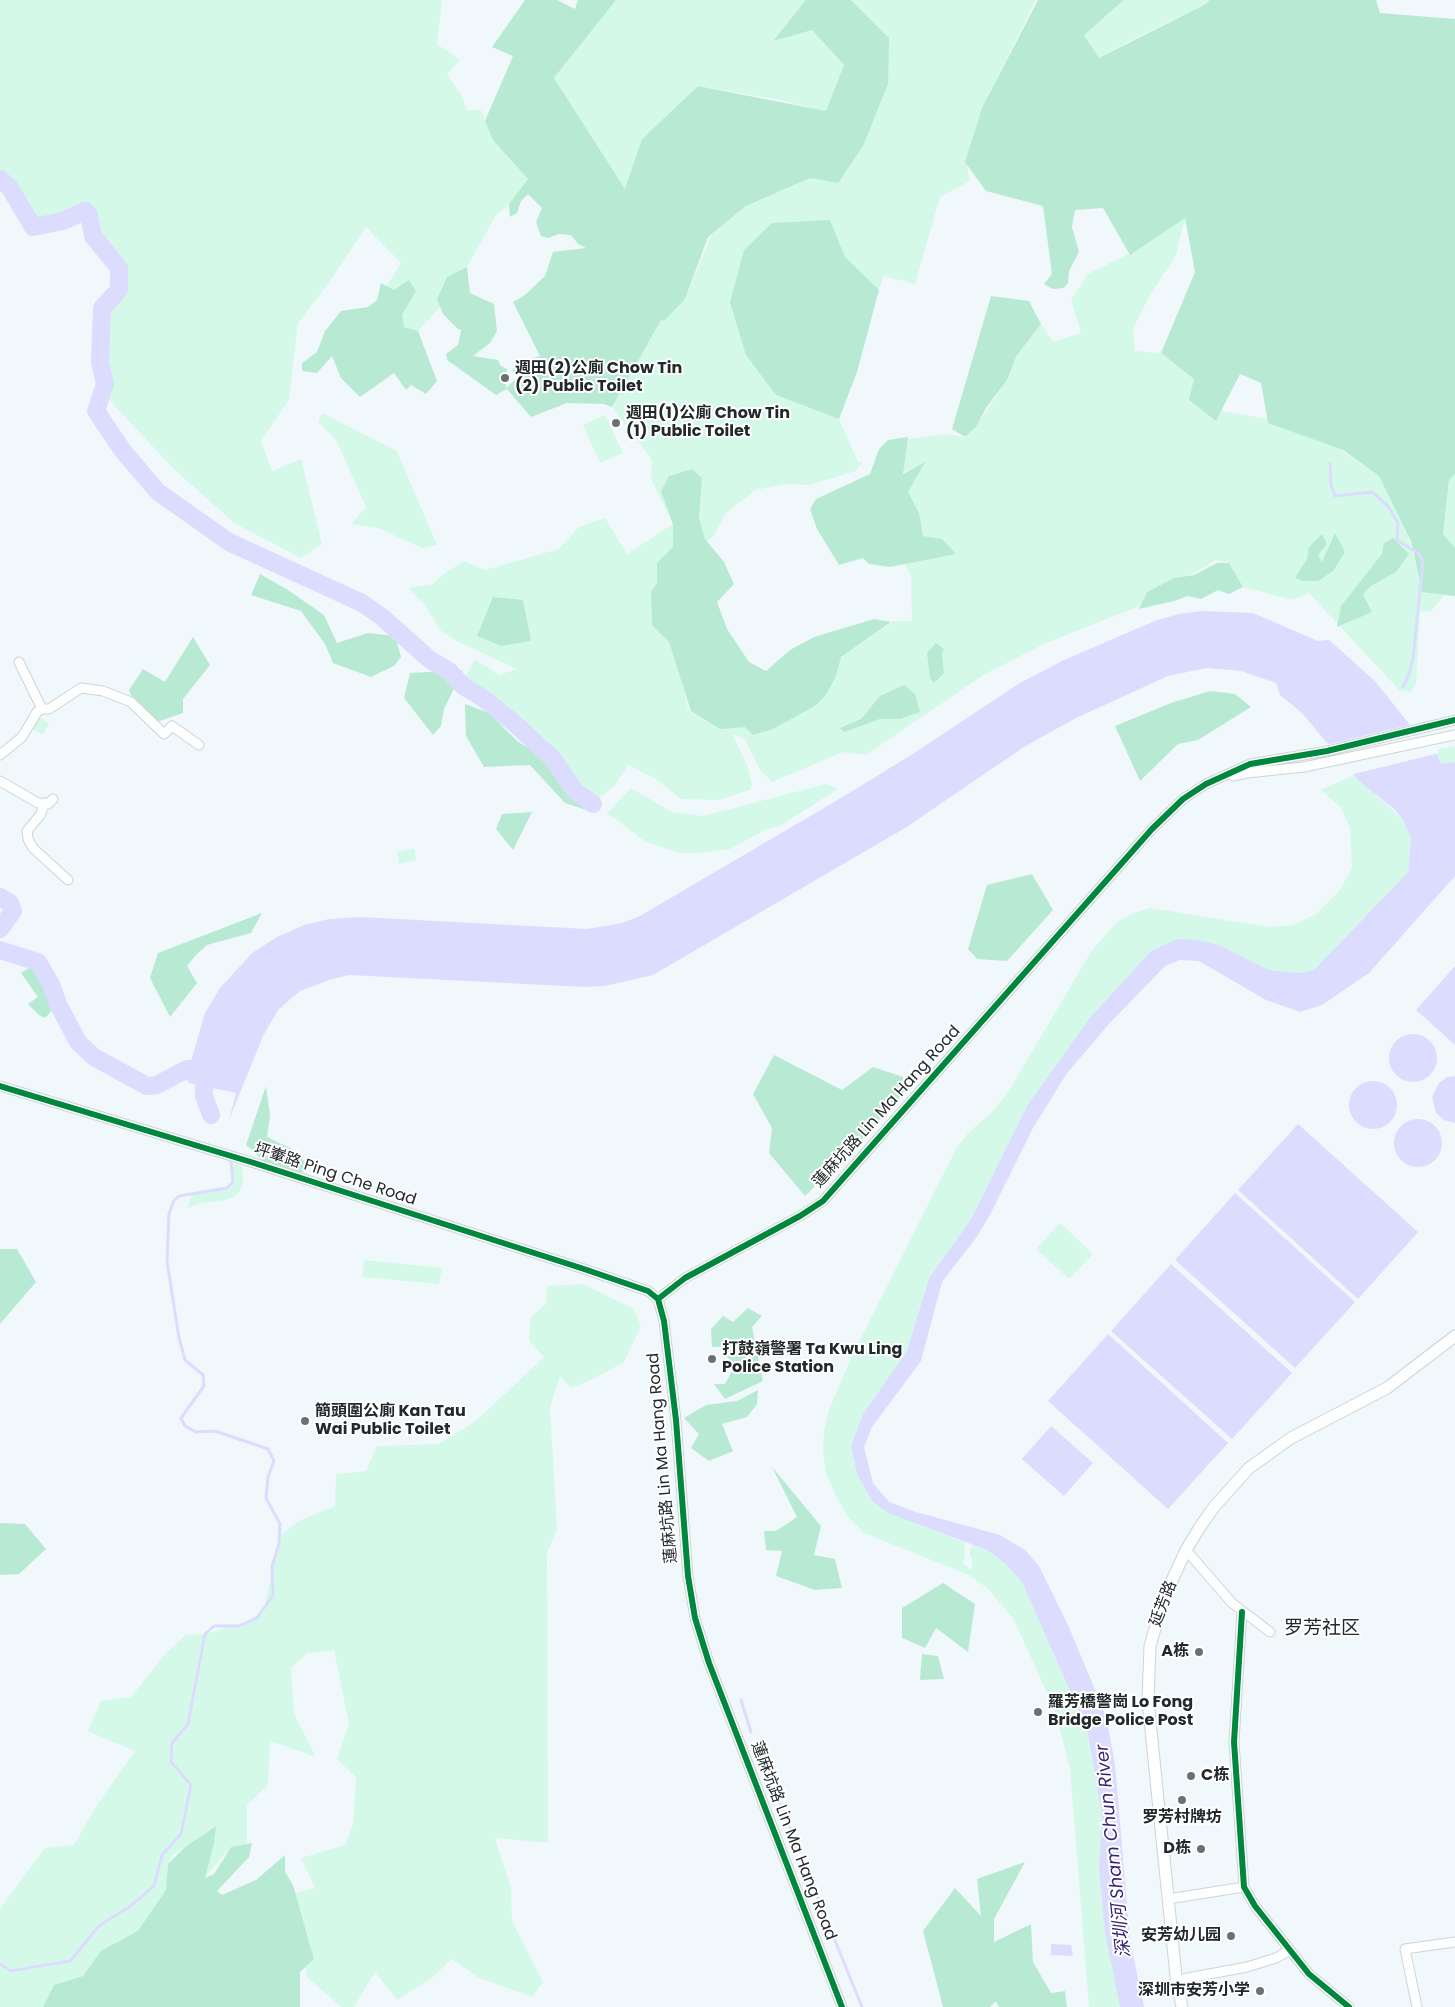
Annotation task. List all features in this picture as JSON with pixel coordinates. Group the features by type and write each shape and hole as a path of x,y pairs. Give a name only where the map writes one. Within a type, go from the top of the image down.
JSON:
{"main road":[{"name":"延芳路","path":"1182,2007 1177,1980 1152,1748 1148,1670 1154,1626 1186,1550 1214,1507 1249,1468 1291,1438 1387,1388 1455,1336"}],"street":[{"path":"19,662 42,709"},
{"path":"0,755 22,737 34,715 42,709 49,709 81,688 103,691 131,702 164,734 172,726 199,745"},
{"name":"蓮麻坑路 Lin Ma Hang Road","path":"842,2007 709,1663 695,1618 688,1576 676,1420 664,1321 658,1299 685,1278 800,1216 822,1201 1170,809 1196,790 1250,764 1327,751 1455,720"},
{"name":"蓮麻坑路 Lin Ma Hang Road","path":"1218,778 1329,762 1455,735"},
{"path":"0,781 38,803 48,804 54,799"},
{"path":"44,803 41,814 27,831 28,838 34,848 68,880"},
{"name":"坪輋路 Ping Che Road","path":"0,1086 183,1143 251,1162 629,1284 648,1291 658,1299"},
{"path":"1186,1550 1242,1612 1270,1632"},
{"path":"1242,1612 1234,1742 1244,1886 1255,1906 1310,1974 1349,2007"},
{"path":"1168,1899 1244,1886"},
{"path":"1417,2007 1405,1949 1455,1942"},
{"path":"1177,1980 1247,1967 1276,1958 1290,1950"}],"green space":[{"path":"0,0 442,0 437,44 460,60 447,74 462,96 467,110 481,110 493,140 528,179 509,204 496,215 467,267 446,280 440,307 418,331 404,327 394,290 386,287 401,263 366,227 330,281 298,323 289,400 261,441 272,471 301,459 322,544 301,558 234,523 174,469 109,400 104,379 102,308 119,290 119,272 93,236 85,211 39,226 25,215 24,201 0,174"},
{"path":"525,0 557,0 575,9 578,0 616,0 554,78 625,189 642,139 698,86 826,111 844,65 812,30 773,41 806,0 851,0 889,38 888,84 863,146 838,183 810,178 746,206 708,237 685,299 664,321 661,320 612,407 604,404 567,403 531,417 507,389 496,395 447,360 446,354 458,345 461,330 443,314 437,299 447,277 467,267 470,293 494,304 497,331 490,343 473,356 498,360 501,366 507,369 506,388 518,377 512,371 517,363 540,356 513,302 525,295 545,276 553,252 586,248 578,244 571,235 559,234 548,238 541,236 536,222 542,208 528,194 521,201 517,213 510,217 509,204 528,179 493,140 485,121 513,56 492,47"},
{"path":"616,0 806,0 812,30 844,65 826,112 781,100 698,86 642,139 625,189 554,78"},
{"path":"850,0 1036,0 990,92 966,159 970,181 940,197 915,284 884,276 879,290 843,260 776,395 839,419 858,462 863,461 856,471 809,485 787,484 755,490 725,514 714,536 661,580 688,709 708,722 841,657 894,621 912,621 911,576 903,561 906,490 924,463 900,474 908,439 945,434 965,437 974,429 999,392 1014,361 1041,324 1053,342 1081,333 1071,300 1088,274 1136,250 1185,218 1176,255 1149,297 1133,329 1135,351 1161,353 1194,379 1222,411 1268,419 1338,448 1379,476 1408,534 1421,588 1445,595 1430,612 1420,611 1416,684 1410,692 1399,690 1309,593 1292,600 1243,587 1229,563 1216,560 1190,575 1174,578 1147,592 1140,606 1046,643 985,674 866,755 843,752 772,782 760,770 744,738 732,734 747,764 752,785 750,790 718,800 681,799 654,778 628,765 616,784 593,804 575,791 553,759 487,702 458,692 475,659 499,675 517,669 454,640 440,630 425,605 408,588 433,584 442,575 464,561 485,570 559,549 579,527 605,518 627,554 673,524 651,479 652,460 612,407 661,319 685,299 712,234 746,206 812,175 838,183"},
{"path":"1038,0 1124,0 1084,35 1099,58 1204,5 1210,0 1376,0 1380,13 1455,19 1455,474 1449,480 1443,534 1455,548 1455,596 1422,592 1411,541 1379,476 1343,450 1268,423 1261,383 1240,374 1216,421 1189,400 1194,379 1161,353 1195,272 1185,218 1130,255 1103,208 1075,210 1072,227 1079,252 1069,271 1068,283 1064,288 1053,289 1044,284 1052,274 1043,206 986,191 965,162 982,108"},
{"path":"1124,0 1210,0 1204,5 1099,58 1084,35"},
{"path":"830,220 845,257 879,290 857,372 839,419 776,395 746,355 730,302 744,250 772,223"},
{"path":"409,280 416,291 402,315 404,327 418,331 437,381 426,394 411,385 406,390 394,373 360,397 341,378 332,356 317,373 302,371 302,363 317,352 325,331 341,311 368,307 377,300 381,283 394,290"},
{"path":"991,296 1029,301 1041,324 1016,357 1007,380 986,408 976,427 965,437 952,429"},
{"path":"322,413 397,451 437,545 422,548 378,528 351,524 366,507 336,440 318,422"},
{"path":"605,415 623,453 600,463 583,425"},
{"path":"908,437 903,474 925,462 908,492 919,513 923,536 942,539 956,554 890,567 869,564 863,558 839,565 817,529 810,509 816,499 870,474 879,449 888,440"},
{"path":"692,469 702,478 699,518 705,539 724,562 734,584 717,602 727,629 749,662 766,671 790,650 814,637 874,619 891,622 841,657 836,676 826,695 815,706 773,729 753,735 745,727 720,729 691,711 669,642 652,625 651,592 657,583 657,563 673,547 673,524 661,491 669,476"},
{"path":"1455,474 1455,548 1443,534 1449,480"},
{"path":"1335,533 1345,552 1333,571 1318,581 1303,581 1295,578 1307,559 1309,547 1322,534 1327,544 1318,555 1322,562"},
{"path":"1393,538 1409,554 1396,572 1371,586 1363,594 1372,612 1337,627 1341,606 1382,554 1384,543"},
{"path":"1217,563 1229,563 1243,587 1229,594 1218,590 1201,599 1188,596 1139,609 1147,592 1174,578 1194,575"},
{"path":"260,574 288,590 324,615 337,643 368,633 395,636 401,657 394,666 371,677 333,663 325,644 301,611 251,595"},
{"path":"493,597 523,600 531,641 501,646 477,636"},
{"path":"193,637 210,665 183,699 183,713 154,723 139,717 129,690 143,669 165,682"},
{"path":"936,643 944,649 942,653 944,673 934,683 930,678 927,653"},
{"path":"463,670 444,709 441,726 433,735 404,698 410,673"},
{"path":"904,685 915,694 920,712 900,719 880,719 844,732 840,728 861,719 880,696"},
{"path":"1210,691 1235,694 1251,707 1198,740 1178,744 1140,781 1115,726 1171,703"},
{"path":"465,704 489,713 517,741 542,756 589,811 565,803 530,765 484,767 466,736"},
{"path":"37,714 49,724 43,735 29,727"},
{"path":"1455,746 1455,762 1441,764 1434,750"},
{"path":"1354,775 1403,820 1411,838 1408,872 1314,970 1298,973 1269,970 1216,944 1177,939 1027,1106 971,1219 929,1278 907,1351 863,1414 851,1445 887,1512 964,1542 965,1556 963,1563 971,1570 973,1561 970,1556 970,1549 973,1545 987,1550 1009,1567 1022,1582 1087,1731 1102,1815 1099,1872 1120,2007 1089,2007 1070,1768 1056,1715 1013,1618 988,1589 969,1575 864,1533 848,1517 826,1473 823,1451 824,1431 829,1409 852,1356 957,1147 969,1132 992,1112 1008,1092 1091,952 1117,922 1131,914 1150,908 1269,927 1293,925 1316,914 1340,890 1352,868 1350,828 1341,808 1321,790"},
{"path":"826,784 838,789 780,826 767,829 730,849 679,853 646,842 607,813 631,788 672,812 703,816"},
{"path":"532,812 513,850 496,829 502,814"},
{"path":"414,848 416,860 399,864 397,852"},
{"path":"1032,874 1053,910 1007,961 977,959 968,949 987,885"},
{"path":"262,913 251,933 207,945 195,956 187,966 197,983 170,1017 150,978 158,953"},
{"path":"38,962 51,984 58,1004 45,1018 28,1004 38,997 21,973"},
{"path":"774,1055 842,1090 873,1067 903,1077 907,1089 860,1141 805,1196 769,1153 772,1128 753,1094"},
{"path":"266,1086 270,1115 267,1137 290,1148 310,1166 301,1174 266,1163 246,1145"},
{"path":"231,1163 242,1166 243,1184 239,1192 225,1200 197,1204 187,1209 192,1194 227,1188 233,1182"},
{"path":"1060,1223 1093,1254 1069,1279 1036,1249"},
{"path":"0,1249 17,1249 36,1282 0,1324"},
{"path":"364,1260 442,1268 439,1284 362,1277"},
{"path":"583,1284 634,1309 641,1326 624,1362 593,1379 571,1388 560,1376 550,1408 557,1529 547,1553 548,1843 495,1838 511,1888 512,1921 543,1982 532,1997 477,1977 452,1959 432,1978 397,2000 375,1972 354,2007 341,2007 307,1977 305,1967 314,1958 295,1893 315,1888 301,1858 345,1845 353,1824 356,1777 337,1759 349,1724 334,1650 308,1653 291,1668 294,1714 316,1757 270,1741 268,1785 247,1805 247,1844 231,1847 204,1878 215,1826 171,1856 167,1869 167,1896 141,1928 83,1976 54,1985 43,2007 0,2007 0,1909 45,1848 74,1845 97,1805 135,1751 88,1731 101,1701 131,1697 167,1652 186,1635 205,1634 248,1622 265,1607 279,1536 301,1520 335,1506 336,1474 366,1471 377,1446 439,1444 476,1421 544,1357 529,1341 530,1318 546,1304 547,1286"},
{"path":"748,1308 762,1316 752,1327 763,1381 725,1399 714,1384 725,1384 734,1367 725,1354 728,1347 712,1347 711,1329 723,1316 733,1322"},
{"path":"758,1390 757,1404 747,1417 722,1424 733,1451 709,1461 691,1448 699,1434 684,1418 706,1405 737,1401"},
{"path":"772,1467 821,1526 814,1555 835,1559 842,1588 815,1590 776,1576 782,1551 766,1550 764,1531 776,1531 797,1517"},
{"path":"0,1523 25,1524 46,1549 19,1574 0,1575"},
{"path":"943,1583 975,1604 968,1652 936,1628 925,1648 902,1638 902,1608"},
{"path":"922,1654 938,1656 944,1679 920,1680"},
{"path":"216,1826 214,1843 205,1878 214,1874 231,1847 252,1843 249,1857 217,1891 222,1895 256,1880 285,1855 285,1872 293,1885 314,1959 300,1972 300,2007 43,2007 54,1985 83,1976 101,1951 138,1931 166,1890 168,1864 186,1846"},
{"path":"1025,1862 994,1919 994,1942 1031,1924 1033,1962 1051,1993 1065,1991 1067,2007 999,2007 996,2001 990,2007 943,2007 923,1931 955,1888 981,1916 977,1879"}],"water":[{"name":"深圳河 Sham Chun River","path":"1202,611 1253,613 1318,641 1329,640 1375,681 1422,740 1431,741 1441,764 1455,762 1455,876 1369,973 1322,1005 1300,1012 1266,1000 1199,961 1180,960 1165,966 1109,1024 1067,1073 1033,1128 990,1215 976,1238 942,1282 921,1361 872,1427 864,1447 873,1483 889,1502 916,1512 1000,1535 1025,1550 1039,1566 1068,1625 1106,1716 1115,1764 1130,1940 1144,2007 1120,2007 1105,1932 1099,1870 1102,1815 1087,1730 1022,1582 1007,1565 987,1550 888,1513 872,1501 857,1474 851,1445 863,1414 907,1351 929,1278 971,1219 1027,1106 1089,1019 1150,952 1177,939 1195,940 1217,944 1269,970 1298,973 1314,970 1408,872 1411,838 1403,820 1394,809 1359,781 1302,713 1280,695 1276,683 1241,671 1207,668 1168,676 1076,718 1024,747 905,828 653,975 605,986 585,987 349,975 300,991 278,1010 263,1036 229,1120 236,1093 189,1083 186,1078 205,1013 220,988 252,953 277,937 304,925 329,919 360,917 587,929 622,923 640,916 846,795 911,755 1020,683 1064,660 1157,620 1179,614"},
{"path":"1455,966 1455,1045 1416,1010"},
{"path":"1413,1034 1422,1036 1430,1041 1435,1049 1437,1058 1435,1067 1430,1075 1422,1080 1413,1082 1404,1080 1396,1075 1391,1067 1389,1058 1391,1049 1396,1041 1404,1036"},
{"path":"1455,1076 1454,1123 1444,1120 1436,1113 1432,1097 1439,1083 1447,1077"},
{"path":"1373,1081 1382,1083 1390,1088 1395,1096 1397,1105 1395,1114 1390,1122 1382,1127 1373,1129 1364,1127 1356,1122 1351,1114 1349,1105 1351,1096 1356,1088 1364,1083"},
{"path":"1418,1119 1427,1121 1435,1126 1440,1134 1442,1143 1440,1152 1435,1160 1427,1165 1418,1167 1409,1165 1401,1160 1396,1152 1394,1143 1396,1134 1401,1126 1409,1121"},
{"path":"1298,1124 1418,1232 1358,1299 1238,1190"},
{"path":"1235,1193 1355,1302 1295,1368 1175,1260"},
{"path":"1171,1264 1292,1373 1232,1439 1111,1331"},
{"path":"1108,1334 1228,1443 1168,1509 1048,1401"},
{"path":"1051,1426 1093,1463 1064,1496 1022,1459"},
{"path":"1051,1944 1071,1945 1073,1956 1051,1955"}],"pier":[{"path":"1413,724 1423,737 1433,739 1439,753 1350,775 1326,747 1326,745"}],"waterway":[{"path":"0,179 10,188 33,227 63,221 85,211 89,215 93,236 119,268 119,290 102,308 100,362 105,384 96,411 123,451 158,492 229,542 362,603 382,617 429,659 449,671 463,686 483,698 514,723 553,759 575,791 593,804"},
{"path":"1330,463 1331,485 1335,496 1372,492 1388,506 1398,523 1397,540 1419,554 1423,561 1413,659 1403,687"},
{"path":"0,897 10,903 13,911 0,929"},
{"path":"0,950 38,962 51,984 58,1004 78,1042 94,1057 147,1086 157,1085 187,1069 203,1069"},
{"path":"205,1062 204,1096 211,1115"},
{"path":"0,1964 10,1971 70,1961 100,1925 129,1907 154,1886 162,1855 181,1834 191,1785 171,1762 172,1743 188,1724 205,1634 214,1626 239,1626 257,1618 273,1595 272,1566 279,1544 280,1524 266,1498 268,1477 274,1461 268,1449 215,1431 196,1432 185,1426 181,1418 204,1386 203,1375 185,1360 179,1338 167,1261 169,1214 173,1202 179,1196 227,1188 233,1182 231,1163"},
{"path":"741,1700 751,1732"},
{"path":"756,1745 799,1850"},
{"path":"804,1864 862,2007"}],"cycle path":[{"path":"658,1299 685,1278 800,1216 823,1201 1152,829 1183,799 1206,784 1250,764 1327,751 1455,720"},
{"path":"0,1086 251,1162 584,1269 648,1291 658,1299 664,1321 676,1420 688,1576 695,1618 709,1663 842,2007"},
{"path":"1242,1612 1234,1742 1244,1887 1255,1906 1309,1974 1349,2007"}],"place":[{"name":"週田(2)公廁 Chow Tin (2) Public Toilet","path":"505,378"},
{"name":"週田(1)公廁 Chow Tin (1) Public Toilet","path":"616,423"},
{"name":"打鼓嶺警署 Ta Kwu Ling Police Station","path":"712,1359"},
{"name":"簡頭圍公廁 Kan Tau Wai Public Toilet","path":"305,1421"},
{"name":"A栋","path":"1199,1652"},
{"name":"羅芳橋警崗 Lo Fong Bridge Police Post","path":"1038,1712"},
{"name":"C栋","path":"1191,1776"},
{"name":"罗芳村牌坊","path":"1182,1800"},
{"name":"D栋","path":"1201,1849"},
{"name":"安芳幼儿园","path":"1231,1936"},
{"name":"深圳市安芳小学","path":"1260,1991"}],"district":[{"name":"罗芳社区","path":"1322,1629"}]}
